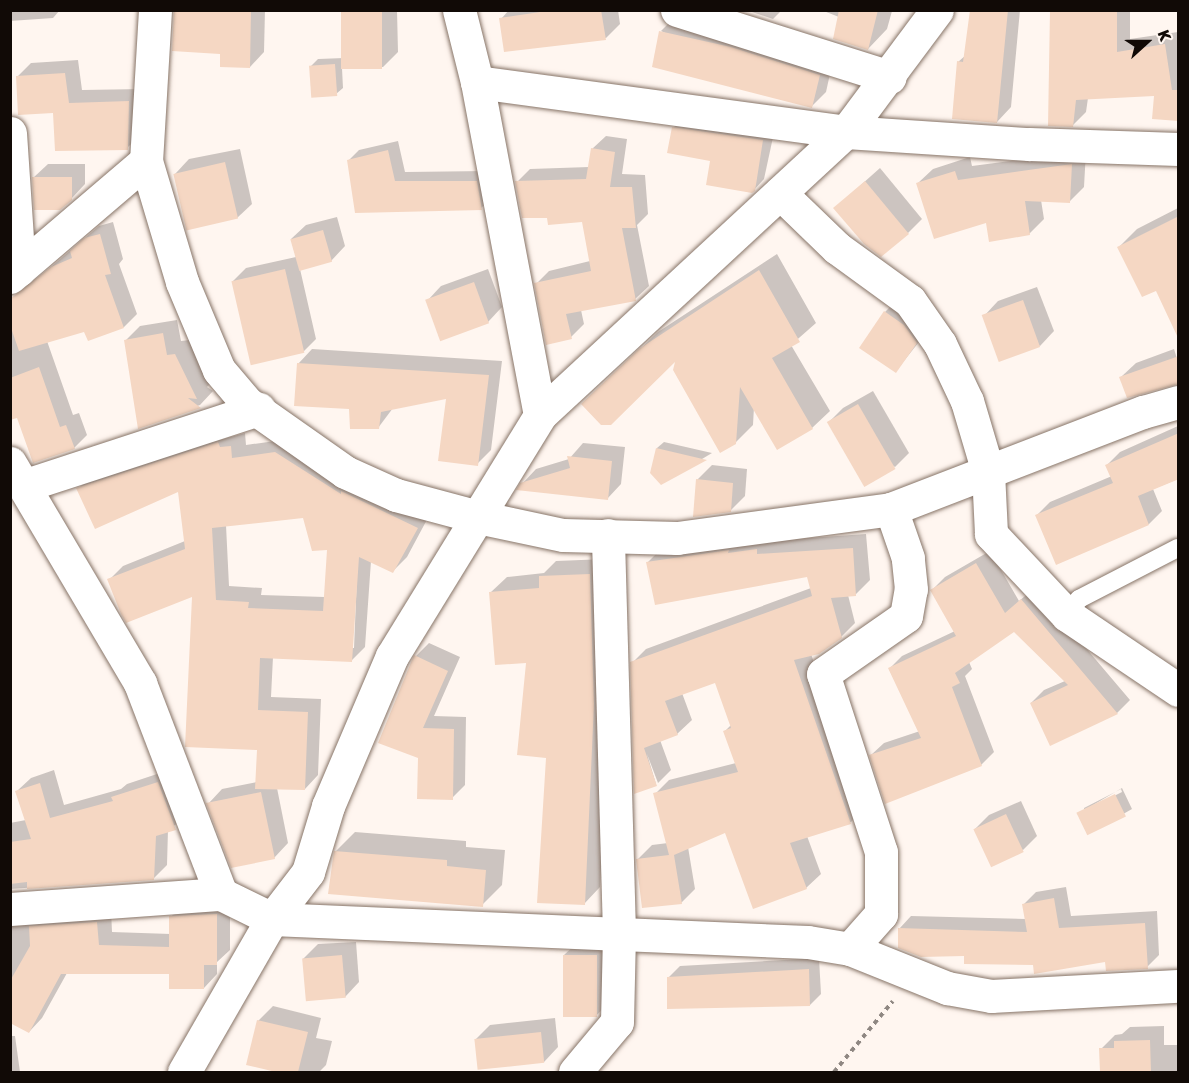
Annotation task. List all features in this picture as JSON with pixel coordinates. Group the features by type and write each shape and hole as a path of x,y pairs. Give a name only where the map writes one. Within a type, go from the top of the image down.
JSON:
{"street":[{"path":"155,10 146,161 200,330 219,370 247,403 259,409 345,472 396,495 478,517 563,535 677,538 891,509 988,471 1179,402"},
{"path":"459,10 477,82 540,415"},
{"path":"678,10 890,77"},
{"path":"184,1072 272,919 308,872 328,806 392,656 540,415 846,132 890,77 937,10"},
{"path":"477,82 846,132 1029,144 1179,149"},
{"path":"10,133 15,274"},
{"path":"15,274 146,161"},
{"path":"780,193 837,248 910,301 940,344 967,401 988,471 991,534 1068,615 1179,690"},
{"path":"221,894 140,683 18,474 259,409"},
{"path":"850,949 881,914 881,852 823,674 906,616 911,589 908,558 891,509"},
{"path":"575,1072 617,1022 619,933 608,535"},
{"path":"10,909 221,894 272,919 808,942 850,949 947,988 991,996 1179,986"}],"lane":[{"path":"1068,615 1079,599 1179,548"}],"path":[{"path":"834,1072 914,976"}],"building":[{"path":"174,10 251,10 250,68 220,67 220,54 172,51"},
{"path":"341,10 382,10 382,69 341,69"},
{"path":"554,10 601,10 606,40 504,52 499,18"},
{"path":"839,10 878,10 868,50 833,39"},
{"path":"970,10 1008,10 997,123 952,119 957,61 963,62"},
{"path":"1050,10 1117,10 1117,52 1165,44 1172,90 1179,90 1179,121 1152,119 1154,96 1076,100 1073,127 1048,126"},
{"path":"659,31 731,47 820,75 812,108 652,67"},
{"path":"335,64 337,96 311,98 309,66"},
{"path":"65,73 69,103 129,101 128,150 55,151 53,113 18,115 16,76"},
{"path":"672,127 763,140 755,191 752,193 706,185 710,161 667,153"},
{"path":"591,148 615,152 610,187 632,187 636,228 622,228 636,301 566,314 572,339 546,345 534,283 591,271 582,222 548,225 547,218 522,218 515,181 586,179"},
{"path":"388,150 395,181 477,181 482,210 355,213 347,160"},
{"path":"225,162 238,219 186,230 173,174"},
{"path":"1072,164 1070,203 1025,201 1030,235 989,242 986,223 934,239 916,183 955,171 958,180"},
{"path":"32,177 72,177 72,200 60,210 34,210"},
{"path":"865,181 909,234 881,257 864,244 833,208"},
{"path":"1179,216 1179,340 1156,291 1142,297 1117,247"},
{"path":"323,230 332,262 299,271 290,239"},
{"path":"100,234 111,274 105,275 124,328 88,341 84,332 19,351 10,325 10,299 51,267 72,258 70,251 84,238"},
{"path":"285,269 304,353 251,365 231,281"},
{"path":"759,270 800,342 772,358 813,429 777,450 740,387 736,444 720,453 673,370 675,362 611,425 601,425 581,404 639,349"},
{"path":"474,282 489,323 440,341 425,300"},
{"path":"1023,300 1040,347 999,362 982,315"},
{"path":"884,311 904,325 917,343 896,373 859,348"},
{"path":"163,333 167,355 175,354 197,399 188,398 201,408 138,429 124,340"},
{"path":"1179,356 1179,384 1127,398 1119,377"},
{"path":"297,363 489,375 478,466 438,461 446,399 381,412 379,429 350,429 349,409 294,406"},
{"path":"39,367 60,427 66,425 75,449 33,463 17,418 10,420 10,378"},
{"path":"858,404 896,469 864,487 827,422"},
{"path":"1179,433 1179,479 1138,496 1149,525 1056,565 1035,515 1113,483 1105,465"},
{"path":"218,442 220,447 231,446 232,458 275,452 341,494 341,491 418,528 393,573 359,557 352,662 260,658 258,710 308,712 305,790 255,789 257,750 185,747 192,597 126,623 121,614 107,579 185,549 178,492 95,529 76,488","holes":["303,518 312,551 327,550 323,611 248,608 249,602 216,600 212,528"]},
{"path":"656,448 707,460 661,485 650,473"},
{"path":"567,456 612,461 608,500 516,490 520,483 570,468"},
{"path":"696,479 733,483 731,512 693,517"},
{"path":"853,548 856,596 831,598 842,638 819,654 794,660 851,824 790,843 807,889 753,909 725,833 674,855 682,904 642,908 636,859 669,855 653,793 738,772 723,731 731,728 715,683 665,701 678,735 644,748 657,786 634,794 630,662 812,596 807,577 655,605 646,562 729,550 728,553 757,549 757,554"},
{"path":"976,563 1005,613 1021,599 1118,714 1050,746 1030,703 1068,685 1014,632 955,673 960,683 952,687 982,766 885,804 869,755 921,738 888,668 956,636 930,590"},
{"path":"590,574 594,704 585,905 537,903 546,758 517,755 526,663 495,665 489,592 539,588 539,576"},
{"path":"414,655 448,671 423,728 454,729 453,800 417,799 418,758 378,743"},
{"path":"158,782 176,830 156,836 154,880 27,889 27,882 10,884 10,842 31,839 15,791 40,783 50,818 113,801 111,797"},
{"path":"261,792 275,859 231,868 206,803"},
{"path":"1115,794 1126,816 1087,835 1076,813"},
{"path":"1006,814 1024,852 991,867 973,829"},
{"path":"334,851 447,860 447,866 486,870 483,907 328,894"},
{"path":"1054,898 1059,928 1145,923 1148,969 1106,971 1105,962 1034,974 1033,965 964,964 964,956 921,957 898,948 898,928 1027,932 1022,904"},
{"path":"217,914 217,965 204,965 204,989 169,989 169,974 61,974 29,1033 10,1023 10,981 30,946 29,926 97,922 99,945 169,947 169,916"},
{"path":"342,955 346,998 306,1001 302,958"},
{"path":"563,955 597,955 597,1017 563,1017"},
{"path":"809,969 810,1006 667,1009 667,977"},
{"path":"257,1020 308,1032 298,1072 276,1072 246,1065"},
{"path":"541,1032 544,1063 478,1070 474,1039"},
{"path":"1150,1040 1151,1072 1100,1072 1099,1048 1114,1048 1114,1041"}]}
